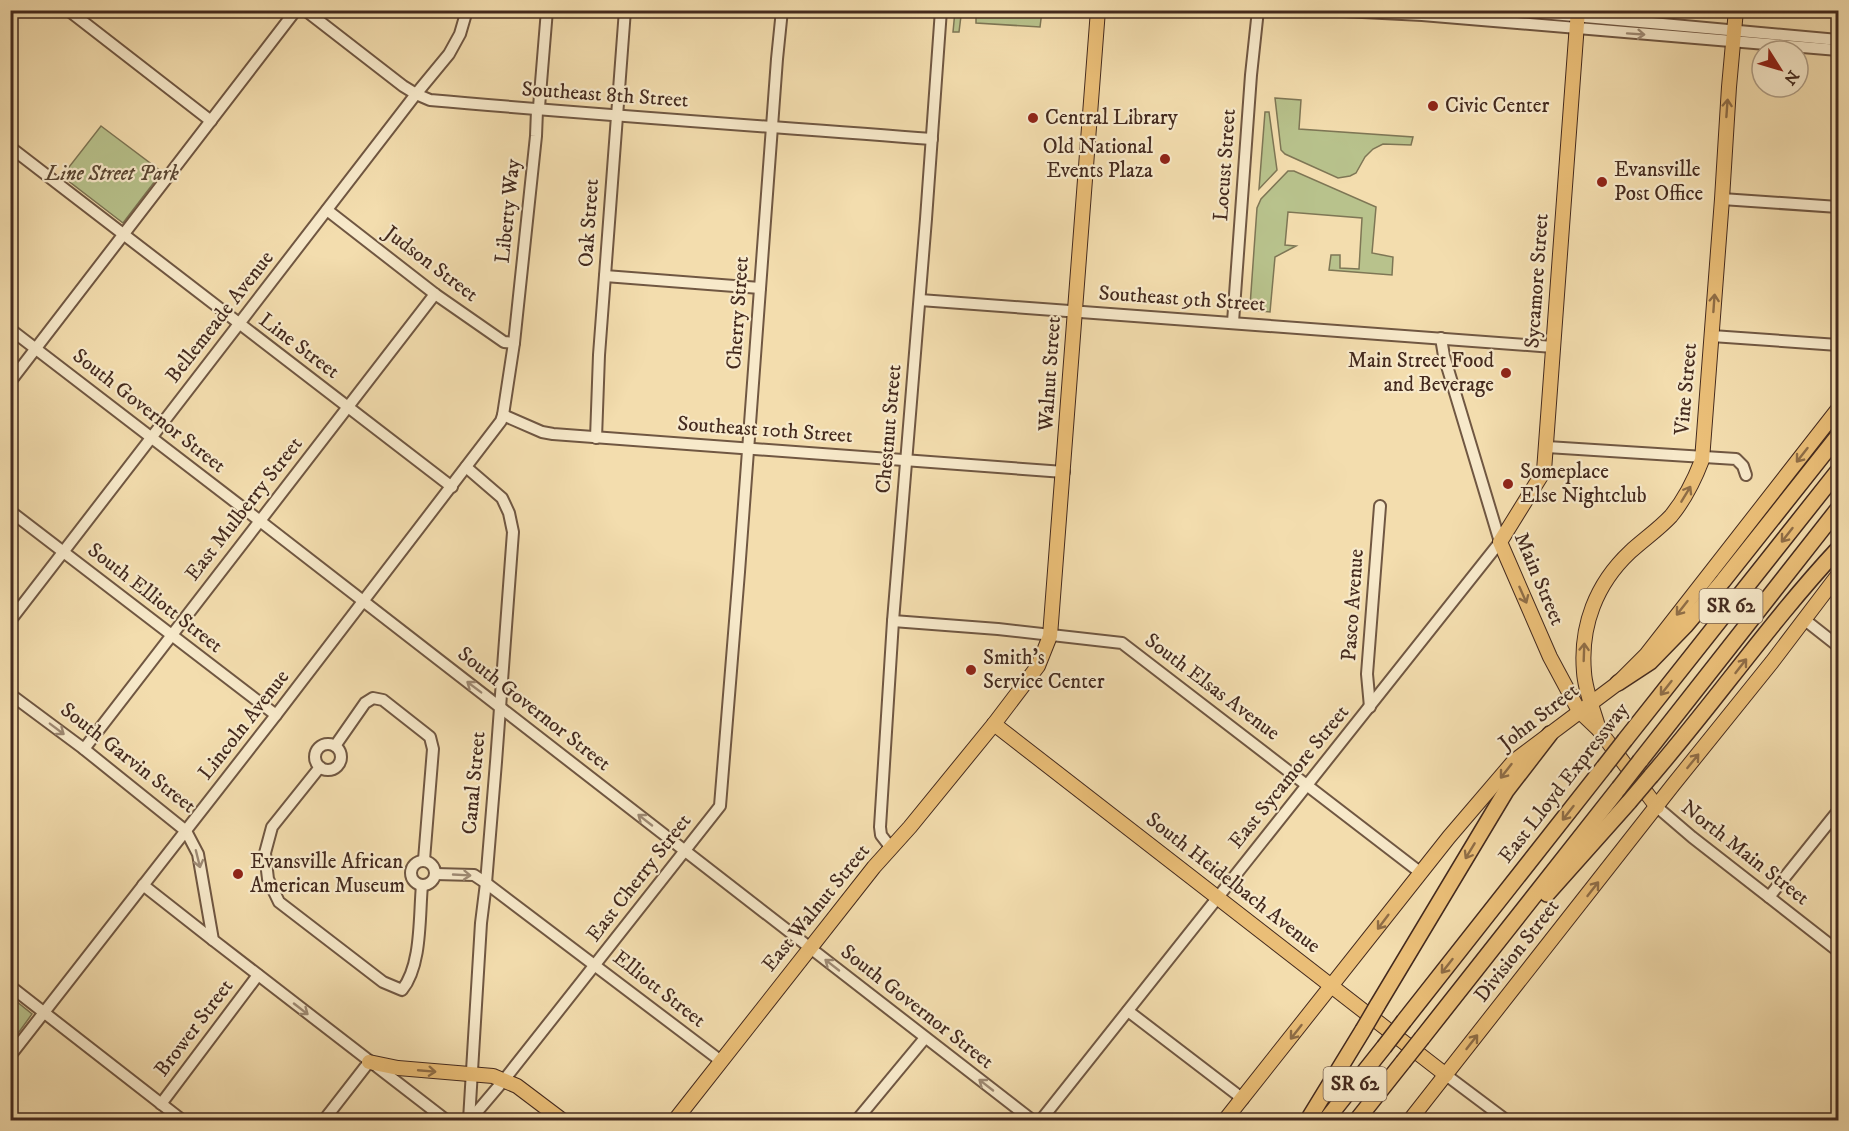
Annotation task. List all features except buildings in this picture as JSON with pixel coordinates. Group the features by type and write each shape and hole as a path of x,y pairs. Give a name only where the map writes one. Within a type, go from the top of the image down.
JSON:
{"highway":[{"path":"1618,683 1650,662 1686,625 1839,436"},
{"name":"East Lloyd Expressway","path":"1326,1120 1838,472"},
{"name":"SR 62","path":"1357,1120 1839,509"},
{"path":"1498,943 1564,876 1651,777 1708,709 1783,612 1839,549"},
{"path":"1308,1120 1506,791 1550,734"}],"main road":[{"name":"Walnut Street","path":"994,724 1038,666 1050,636 1098,10"},
{"name":"Vine Street","path":"1599,730 1587,689 1583,655 1586,627 1597,596 1615,567 1672,515 1693,482 1702,457 1736,10"},
{"name":"Sycamore Street","path":"1500,542 1544,471 1578,19"},
{"name":"John Street","path":"1225,1120 1514,761 1618,683 1646,655 1839,409"},
{"name":"Main Street","path":"1500,542 1550,657 1579,711 1599,730 1657,807"},
{"name":"Division Street","path":"1410,1120 1839,574"},
{"name":"East Walnut Street","path":"675,1120 810,948 994,724"},
{"name":"South Heidelbach Avenue","path":"994,724 1446,1075"},
{"path":"369,1062 398,1068 493,1076 517,1086 562,1120"}],"street":[{"path":"68,10 211,121"},
{"path":"10,382 296,10"},
{"name":"Southeast 8th Street","path":"305,10 416,94 430,100 932,139"},
{"name":"Bellemeade Avenue","path":"10,621 449,54 460,34 467,10"},
{"name":"Liberty Way","path":"503,415 514,343 547,10"},
{"name":"Oak Street","path":"596,438 599,355 625,10"},
{"name":"Cherry Street","path":"736,618 782,10"},
{"name":"Chestnut Street","path":"891,848 881,836 880,827 893,621 941,10"},
{"name":"Locust Street","path":"1233,322 1258,10"},
{"path":"1323,10 1578,19"},
{"path":"1509,10 1839,50"},
{"path":"1734,36 1839,40"},
{"name":"Line Street","path":"10,147 452,487"},
{"path":"1722,199 1839,207"},
{"name":"Judson Street","path":"327,210 435,294 504,342 514,343"},
{"path":"605,276 760,288"},
{"name":"East Mulberry Street","path":"84,749 435,294"},
{"name":"Southeast 9th Street","path":"920,300 1554,347"},
{"name":"South Governor Street","path":"10,329 260,520 1032,1120"},
{"path":"1712,336 1839,345"},
{"name":"Main Street","path":"1441,338 1500,542"},
{"name":"Southeast 10th Street","path":"503,415 553,435 1064,472"},
{"name":"Lincoln Avenue","path":"10,1056 452,487 501,421 503,415"},
{"path":"1547,447 1736,459 1743,466 1746,475"},
{"name":"Canal Street","path":"466,467 502,498 510,513 513,532 481,923 470,1120"},
{"name":"Pasco Avenue","path":"1370,706 1367,674 1380,506"},
{"name":"South Elliott Street","path":"10,511 276,715"},
{"name":"East Sycamore Street","path":"1041,1120 1500,542"},
{"name":"East Cherry Street","path":"470,1120 720,806 736,618"},
{"path":"1804,620 1839,646"},
{"name":"South Elsas Avenue","path":"893,621 998,629 1122,643 1422,873"},
{"name":"South Garvin Street","path":"10,694 84,749 186,831 198,854 213,940"},
{"path":"335,746 365,703 373,698 383,700 430,737 433,749 424,860"},
{"path":"326,744 335,746 340,755 338,764 329,770 320,767 315,759 317,749 326,744"},
{"path":"320,767 272,827 268,840 265,853 268,879 279,902 383,982 402,990 409,981 416,961 422,885"},
{"name":"North Main Street","path":"1657,807 1692,837 1839,951"},
{"path":"1769,897 1839,811"},
{"path":"424,860 432,864 435,874 431,882 422,885 414,881 410,872 415,863 424,860"},
{"name":"Elliott Street","path":"435,874 474,875 596,964 722,1061"},
{"path":"143,885 446,1120"},
{"name":"Brower Street","path":"161,1104 258,975"},
{"path":"10,986 182,1120"},
{"path":"1128,1011 1243,1099"},
{"path":"857,1120 925,1038"},
{"path":"324,1120 369,1062"},
{"path":"1446,1075 1506,1120"}],"green space":[{"path":"955,10 1042,11 1040,27 976,23 976,17 961,16 959,32 953,32"},
{"path":"1275,98 1301,100 1299,129 1413,137 1411,145 1383,144 1373,149 1365,157 1356,173 1338,178 1285,154 1281,150"},
{"path":"1265,112 1269,112 1277,170 1259,189"},
{"name":"Line Street Park","path":"101,126 162,172 123,223 62,176"},
{"path":"1288,171 1294,171 1376,207 1372,253 1393,257 1392,275 1329,270 1331,255 1340,255 1340,268 1359,269 1362,218 1288,212 1285,245 1296,246 1275,257 1270,312 1252,310 1250,306 1257,208 1261,199"},
{"path":"11,997 32,1014 10,1043"}],"place":[{"name":"Civic Center","path":"1433,106"},
{"name":"Central Library","path":"1033,118"},
{"name":"Old National Events Plaza","path":"1165,159"},
{"name":"Evansville Post Office","path":"1602,182"},
{"name":"Main Street Food and Beverage","path":"1506,373"},
{"name":"Someplace Else Nightclub","path":"1508,484"},
{"name":"Smith's Service Center","path":"971,670"},
{"name":"Evansville African American Museum","path":"238,874"}]}
